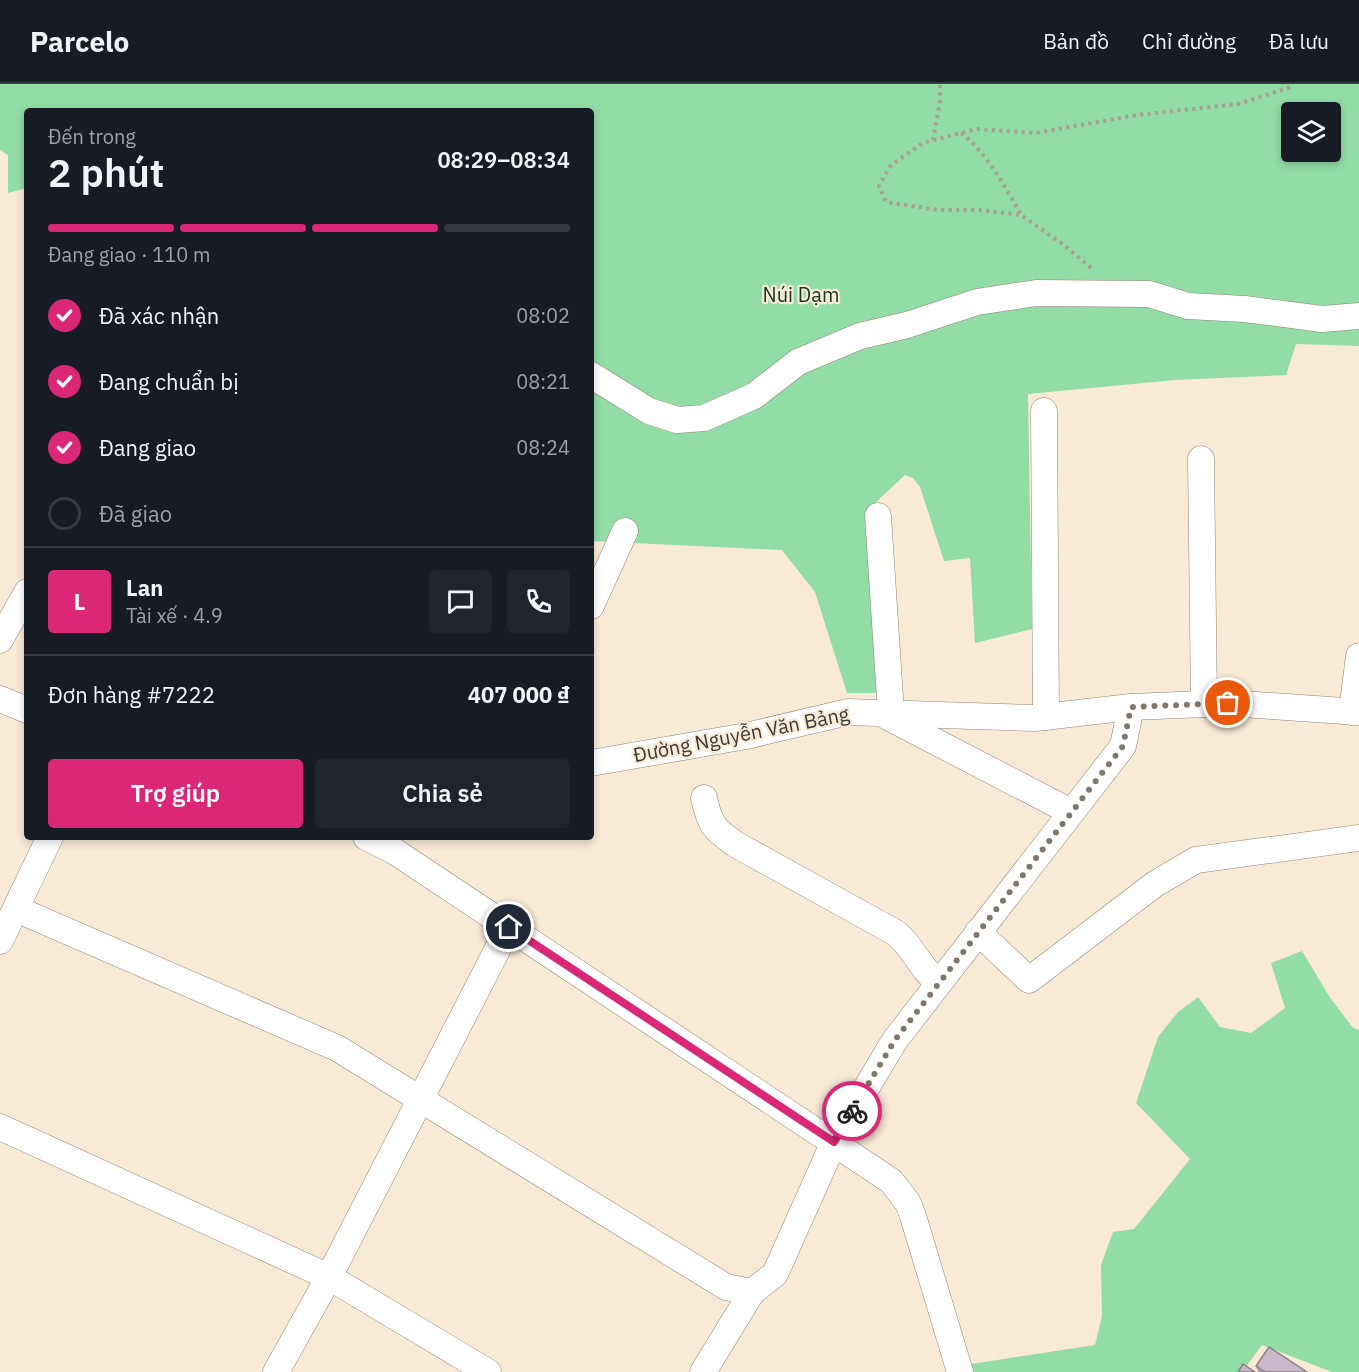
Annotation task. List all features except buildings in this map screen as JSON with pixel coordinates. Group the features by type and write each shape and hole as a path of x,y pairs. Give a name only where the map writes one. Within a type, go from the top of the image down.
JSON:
{"street":[{"path":"594,377 649,411 677,420 704,418 754,396 798,362 860,336 907,326 977,302 1036,293 1149,294 1188,306 1245,309 1322,319 1359,316"},
{"path":"1044,411 1046,717"},
{"path":"1201,459 1204,704"},
{"path":"878,516 885,713 1071,812"},
{"path":"594,599 625,531"},
{"path":"0,640 24,597"},
{"path":"1356,712 1359,656"},
{"path":"0,699 24,709"},
{"name":"Đường Nguyễn Văn Bảng","path":"594,761 746,736 848,712 1035,718 1131,707 1228,703 1356,712"},
{"path":"703,1372 752,1292 775,1274 834,1142 895,1040 1123,746 1131,707"},
{"path":"704,798 710,821 721,833 735,844 896,933 914,951 929,975 939,983"},
{"path":"978,932 1029,980 1155,884 1196,860 1359,838"},
{"path":"0,940 49,840"},
{"path":"372,840 394,851 891,1181 908,1203 960,1372"},
{"path":"16,909 337,1048 726,1287 752,1292"},
{"path":"276,1372 329,1277 509,927"},
{"path":"0,1127 329,1277 488,1372"}],"path":[{"path":"933,140 940,101 940,84"},
{"path":"1021,215 981,210 939,210 886,202 879,186 891,165 923,143 976,129 1036,134 1137,115 1238,104 1293,84"},
{"path":"961,133 970,140 995,171 1021,215 1064,245 1099,275 1106,295"}],"green space":[{"name":"Núi Dạm","path":"0,84 1359,84 1359,346 1296,344 1286,375 1175,380 1028,394 1032,629 975,643 970,558 944,561 920,487 913,478 905,475 875,503 882,693 847,693 815,592 782,550 594,541 594,108 24,108 24,189 8,193 8,155 0,150"},
{"path":"1302,951 1329,996 1353,1028 1359,1030 1359,1372 1332,1372 1262,1345 1242,1372 974,1372 971,1364 1095,1345 1102,1316 1101,1265 1113,1232 1134,1229 1190,1159 1136,1103 1158,1037 1178,1012 1198,997 1220,1027 1251,1033 1285,1008 1271,963"}],"way so far":[{"path":"852,1111 895,1040 1123,746 1131,707 1228,703"}],"route":[{"path":"509,927 834,1142 852,1111"}]}
